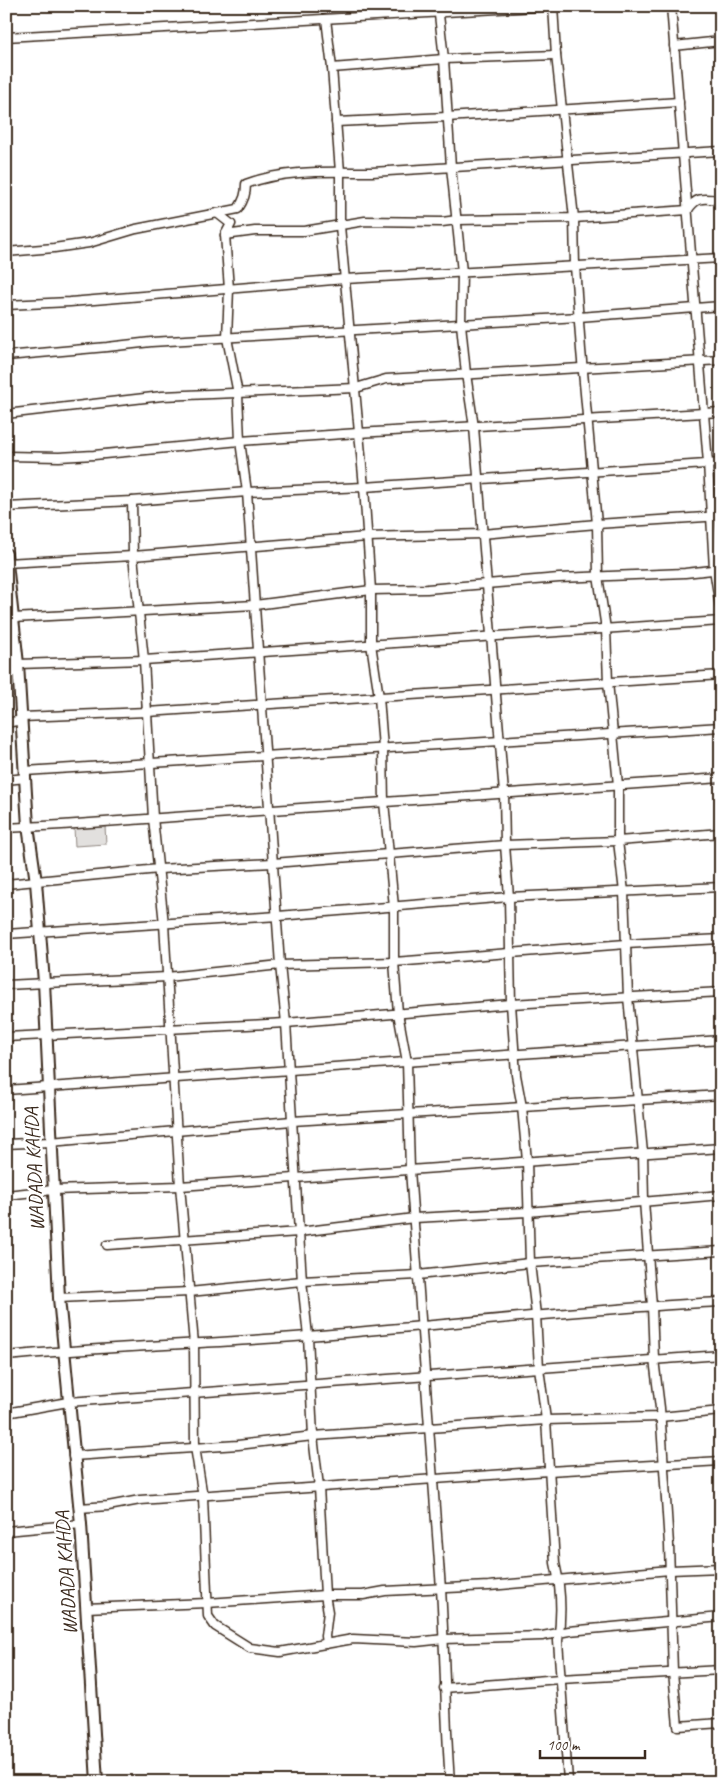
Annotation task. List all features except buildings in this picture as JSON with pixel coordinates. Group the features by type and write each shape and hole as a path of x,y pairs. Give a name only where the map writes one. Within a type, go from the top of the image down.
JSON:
{"main road":[{"name":"WADADA KAHDA","path":"6,554 11,620 19,668 28,826 36,882 44,982 50,1142 59,1298 81,1524 98,1782"}],"street":[{"path":"6,37 326,19 438,9 553,6 556,55 574,218 575,266 586,420 597,524 598,576 606,629 608,682 618,785 618,840 624,892 628,997 643,1153 644,1201 670,1570 673,1672 678,1726 721,1723"},
{"path":"671,6 708,463 710,516 718,569 721,614"},
{"path":"438,9 462,272 461,324 474,426 504,794 509,897 511,1004 516,1075 522,1107 527,1161 530,1263 536,1315 539,1368 546,1420 555,1563 559,1580 561,1620 559,1634 560,1679 568,1781"},
{"path":"326,19 332,68 340,172 340,226 364,487 371,590 371,644 379,697 383,748 384,802 394,907 394,962 398,1013 407,1062 410,1170 441,1589 444,1688 450,1782"},
{"path":"674,46 721,41"},
{"path":"332,68 444,59 556,55"},
{"path":"336,122 679,102"},
{"path":"6,252 89,243 136,229 238,208 244,202 246,184 260,178 280,175 372,172 721,151"},
{"path":"688,210 693,202 701,198 721,200"},
{"path":"225,235 255,231 304,231 365,222 574,218 688,210"},
{"path":"217,213 231,224 225,235 229,289 227,338 238,394 240,441 247,492 280,965 286,1023 302,1281 308,1336 313,1436 319,1487 325,1595 328,1612 326,1644"},
{"path":"6,305 70,302 346,279 721,258"},
{"path":"6,356 151,342 579,317 721,306"},
{"path":"6,414 162,396 356,388 386,380 721,360"},
{"path":"6,456 59,457 94,455 240,441 721,412"},
{"path":"6,507 132,501 247,492 364,487 721,462"},
{"path":"132,501 133,556 144,660 153,818 164,924 176,1131 194,1344 195,1447 203,1497 208,1580 208,1616 215,1626 250,1648 280,1652 353,1639 416,1642 444,1639 542,1636 569,1631 721,1617"},
{"path":"7,563 133,556 367,537 482,534 721,516"},
{"path":"11,620 255,605 371,590 486,585 598,576 685,573 718,569"},
{"path":"6,673 19,668 371,644 491,638 721,621"},
{"path":"6,723 22,719 721,675"},
{"path":"6,780 26,775 149,763 721,727"},
{"path":"6,828 721,778"},
{"path":"6,884 159,869 273,863 505,845 721,833"},
{"path":"6,934 278,916 509,897 721,887"},
{"path":"6,985 168,977 280,965 394,962 510,952 721,939"},
{"path":"6,1037 286,1023 511,1004 721,992"},
{"path":"6,1090 721,1040"},
{"path":"6,1144 50,1142 292,1121 721,1095"},
{"path":"6,1194 53,1190 180,1186 721,1148"},
{"path":"107,1245 185,1238 299,1232 414,1218 528,1212 721,1195"},
{"path":"59,1298 189,1292 302,1281 418,1275 530,1263 721,1250"},
{"path":"6,1356 63,1350 308,1336 536,1315 721,1302"},
{"path":"6,1413 68,1402 721,1355"},
{"path":"73,1456 238,1445 313,1436 546,1420 660,1417 721,1411"},
{"path":"79,1508 108,1506 140,1500 548,1471 721,1461"},
{"path":"6,1531 81,1524"},
{"path":"86,1608 207,1603 325,1595 363,1595 385,1591 441,1589 670,1570 721,1568"},
{"path":"444,1688 721,1670"}],"shaded area":[{"path":"105,826 106,844 75,846 74,828"}]}
